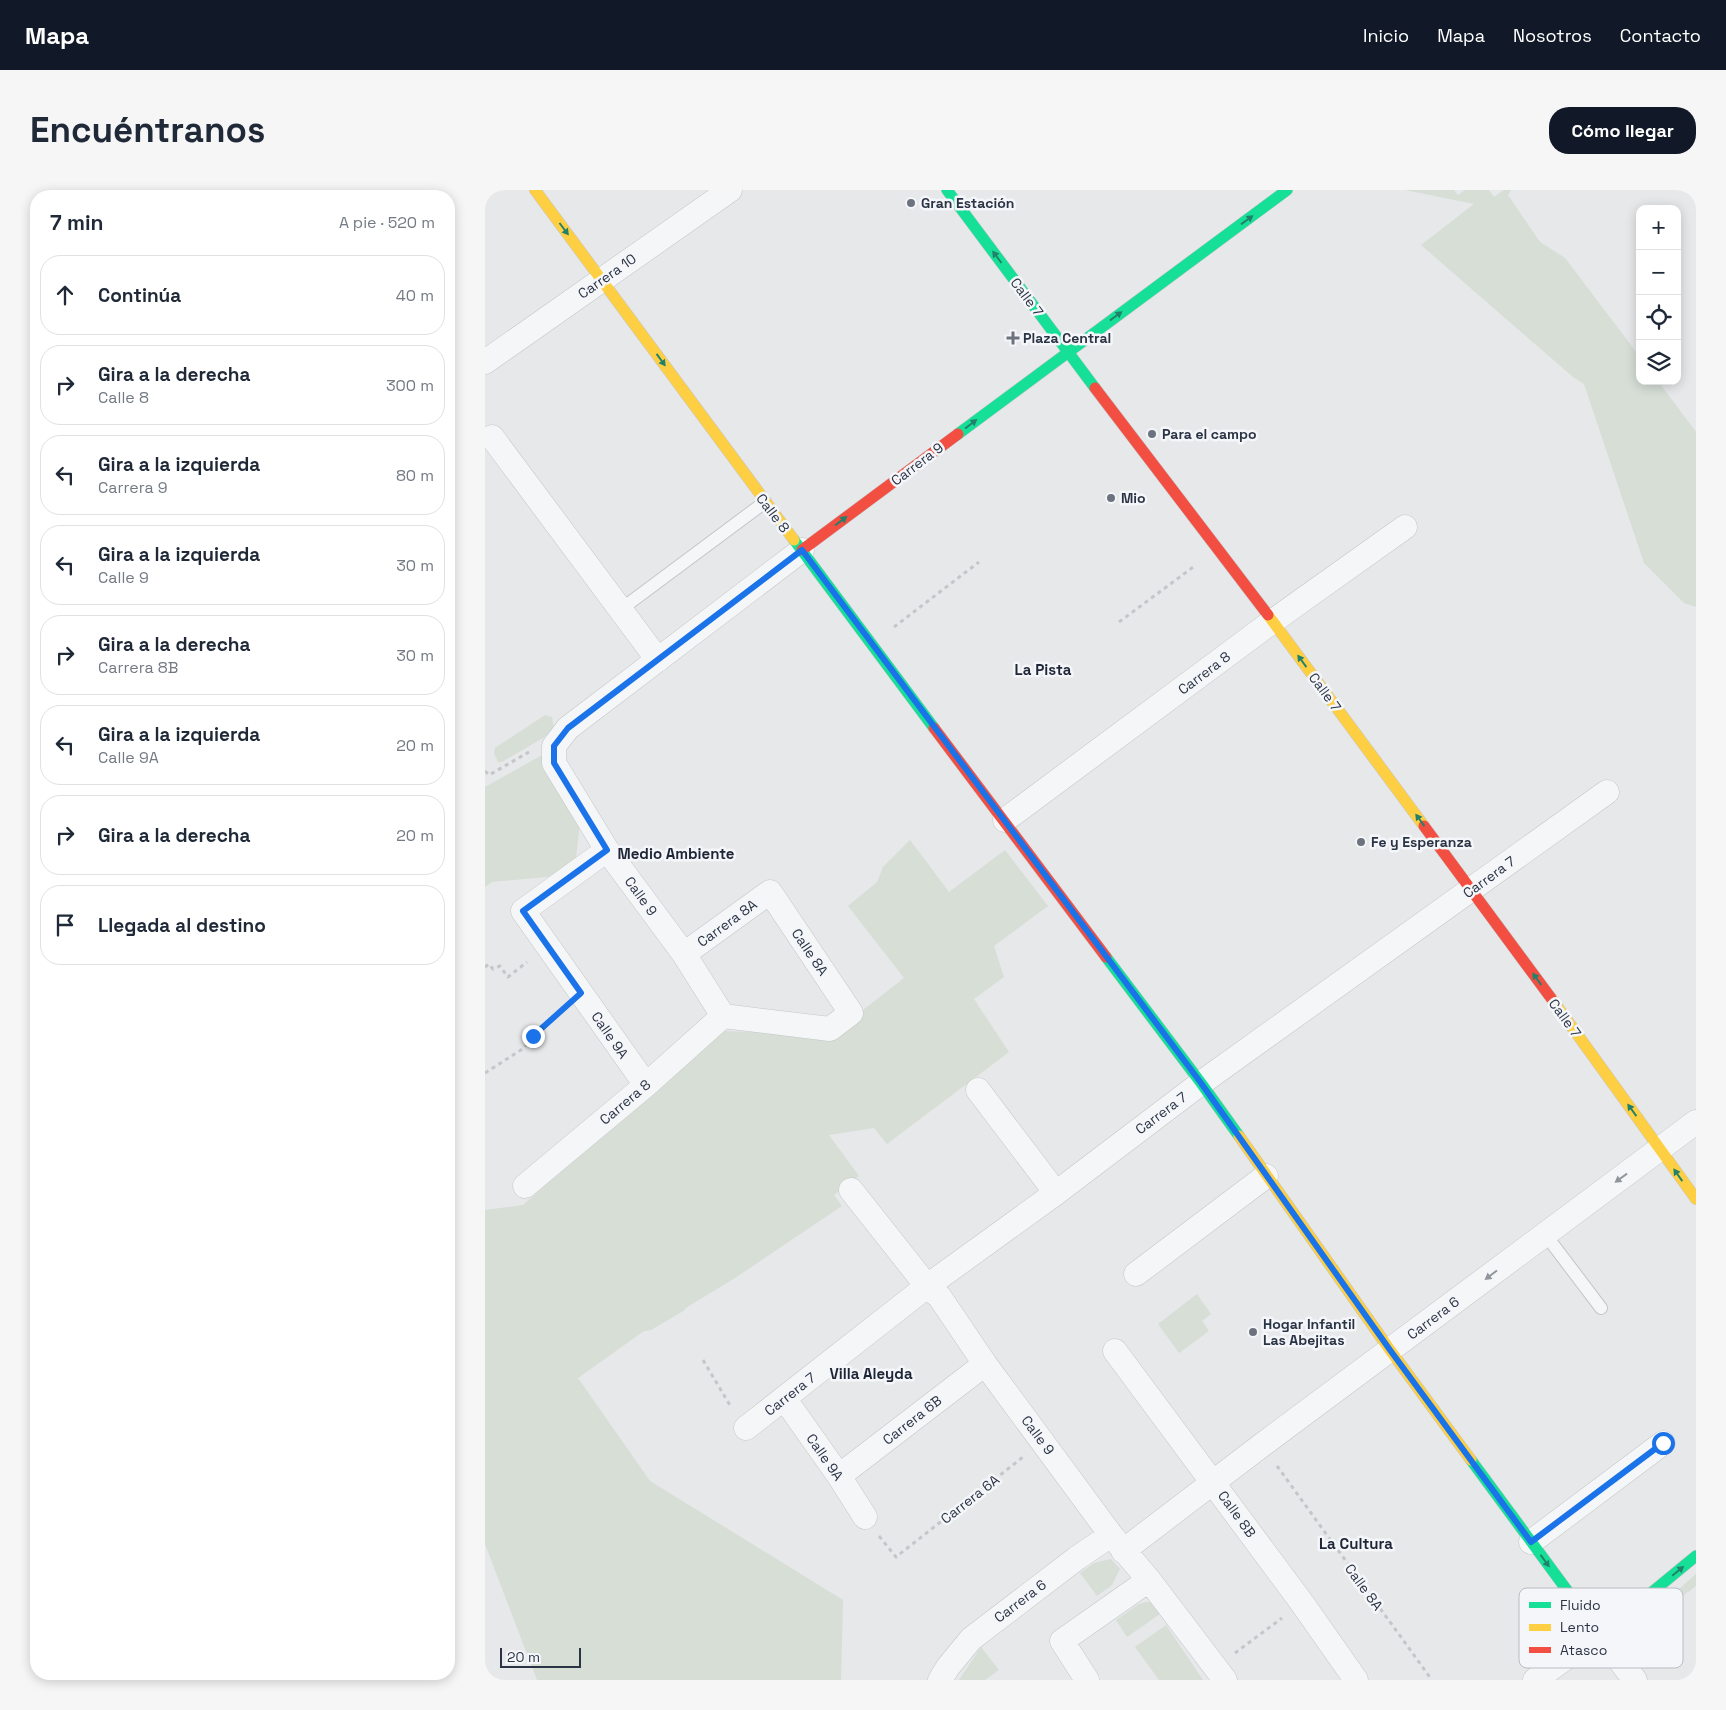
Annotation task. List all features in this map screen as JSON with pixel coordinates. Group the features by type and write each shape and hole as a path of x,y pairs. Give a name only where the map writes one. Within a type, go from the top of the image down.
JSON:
{"main road":[{"name":"Calle 8","path":"535,190 765,502 1201,1083 1360,1305 1390,1350 1565,1588"},
{"name":"Calle 7","path":"947,190 1067,352 1273,621 1472,890 1696,1200"},
{"name":"Carrera 9","path":"802,550 1287,190"},
{"path":"1657,1588 1696,1556"}],"street":[{"name":"Carrera 10","path":"485,362 730,190"},
{"path":"492,437 658,660"},
{"name":"Carrera 8","path":"1005,820 1273,621 1405,527"},
{"name":"Carrera 9","path":"554,746 568,728 802,550"},
{"name":"Calle 9","path":"554,746 554,763 607,850 684,954 723,1016"},
{"name":"Carrera 7","path":"746,1428 926,1287 1056,1193 1201,1083 1607,792"},
{"name":"Calle 9A","path":"607,850 523,911 646,1085"},
{"name":"Carrera 8A","path":"684,954 770,892"},
{"name":"Calle 8A","path":"723,1016 830,1029 851,1013 770,892"},
{"name":"Carrera 8","path":"525,1186 646,1085 723,1016"},
{"path":"977,1090 1056,1193"},
{"name":"Carrera 6","path":"940,1680 971,1639 1077,1558 1117,1543 1214,1482 1696,1122"},
{"path":"1136,1274 1266,1176"},
{"name":"Calle 9","path":"851,1190 926,1287 939,1296 985,1364 1117,1543 1149,1580 1220,1674"},
{"name":"Calle 8B","path":"1115,1351 1214,1482 1356,1680"},
{"name":"Carrera 6B","path":"839,1476 985,1364"},
{"name":"Calle 9A","path":"784,1398 839,1476 865,1517"},
{"path":"1531,1542 1663,1443"},
{"path":"1087,1680 1062,1641 1149,1580"},
{"path":"1535,1680 1552,1668"},
{"name":"Calle 8","path":"1625,1668 1635,1680"}],"lane":[{"path":"620,610 765,502"},
{"path":"1545,1234 1601,1308"}],"path":[{"path":"1119,622 1218,548"},
{"path":"872,644 979,562"},
{"path":"485,771 489,775 533,750 554,746"},
{"path":"485,967 489,964 493,969 500,966 508,977 547,946"},
{"path":"485,1073 524,1048 533,1036 581,993"},
{"path":"703,1360 741,1423 746,1428"},
{"name":"Carrera 6A","path":"896,1557 1043,1441"},
{"name":"Calle 8A","path":"1262,1445 1432,1680"},
{"path":"1220,1674 1302,1603"}],"shaded area":[{"path":"1405,190 1454,190 1458,195 1465,190 1489,190 1494,197 1504,190 1511,190 1508,195 1540,242 1565,258 1636,352 1636,385 1661,385 1696,432 1696,607 1684,603 1644,563 1584,384 1573,377 1421,245 1474,204"},
{"path":"545,715 552,717 554,729 543,738 502,762 498,762 494,753 495,748"},
{"path":"544,754 580,823 575,867 557,876 492,882 485,887 485,787"},
{"path":"910,840 949,892 1005,850 1048,906 994,946 1004,977 974,999 1009,1052 887,1144 874,1128 829,1135 859,1176 834,1195 842,1206 685,1310 651,1330 644,1331 578,1378 650,1481 843,1600 841,1680 537,1680 485,1544 485,1210 523,1205 652,1091 724,1031 831,1035 904,978 848,906 877,882 883,867"},
{"path":"1197,1294 1211,1314 1202,1321 1209,1331 1179,1353 1158,1324"},
{"path":"1111,1559 1120,1569 1112,1585 1097,1596 1080,1573 1094,1563"},
{"path":"1696,1574 1696,1586 1683,1596 1683,1588 1680,1588"},
{"path":"1151,1602 1160,1614 1127,1637 1116,1620 1139,1604"},
{"path":"1166,1625 1203,1680 1159,1680 1135,1647"},
{"path":"981,1647 999,1670 985,1680 959,1680"}],"traffic: fast":[{"path":"947,190 1095,388"},
{"path":"958,434 1287,190"},
{"path":"794,540 934,728"},
{"path":"1106,957 1239,1136"},
{"path":"1471,1460 1565,1588"},
{"path":"1657,1588 1696,1556"}],"traffic: slow":[{"path":"535,190 794,540"},
{"path":"1268,615 1424,826"},
{"path":"1551,998 1696,1199"},
{"path":"1239,1136 1390,1350 1471,1460"}],"traffic: jam":[{"path":"1095,388 1268,615"},
{"path":"802,550 958,434"},
{"path":"934,728 1106,957"},
{"path":"1424,826 1551,998"}],"place":[{"name":"Gran Estación","path":"911,203"},
{"name":"Plaza Central","path":"1013,338"},
{"name":"Para el campo","path":"1152,434"},
{"name":"Mio","path":"1111,498"},
{"name":"Fe y Esperanza","path":"1361,842"},
{"name":"Hogar Infantil Las Abejitas","path":"1253,1332"}],"district":[{"name":"La Pista","path":"1043,670"},
{"name":"Medio Ambiente","path":"676,854"},
{"name":"Villa Aleyda","path":"871,1374"},
{"name":"La Cultura","path":"1356,1544"}],"route":[{"path":"533,1036 581,993 523,911 607,850 554,763 554,746 568,728 802,550 1201,1083 1360,1305 1390,1350 1531,1542 1663,1443"}]}
